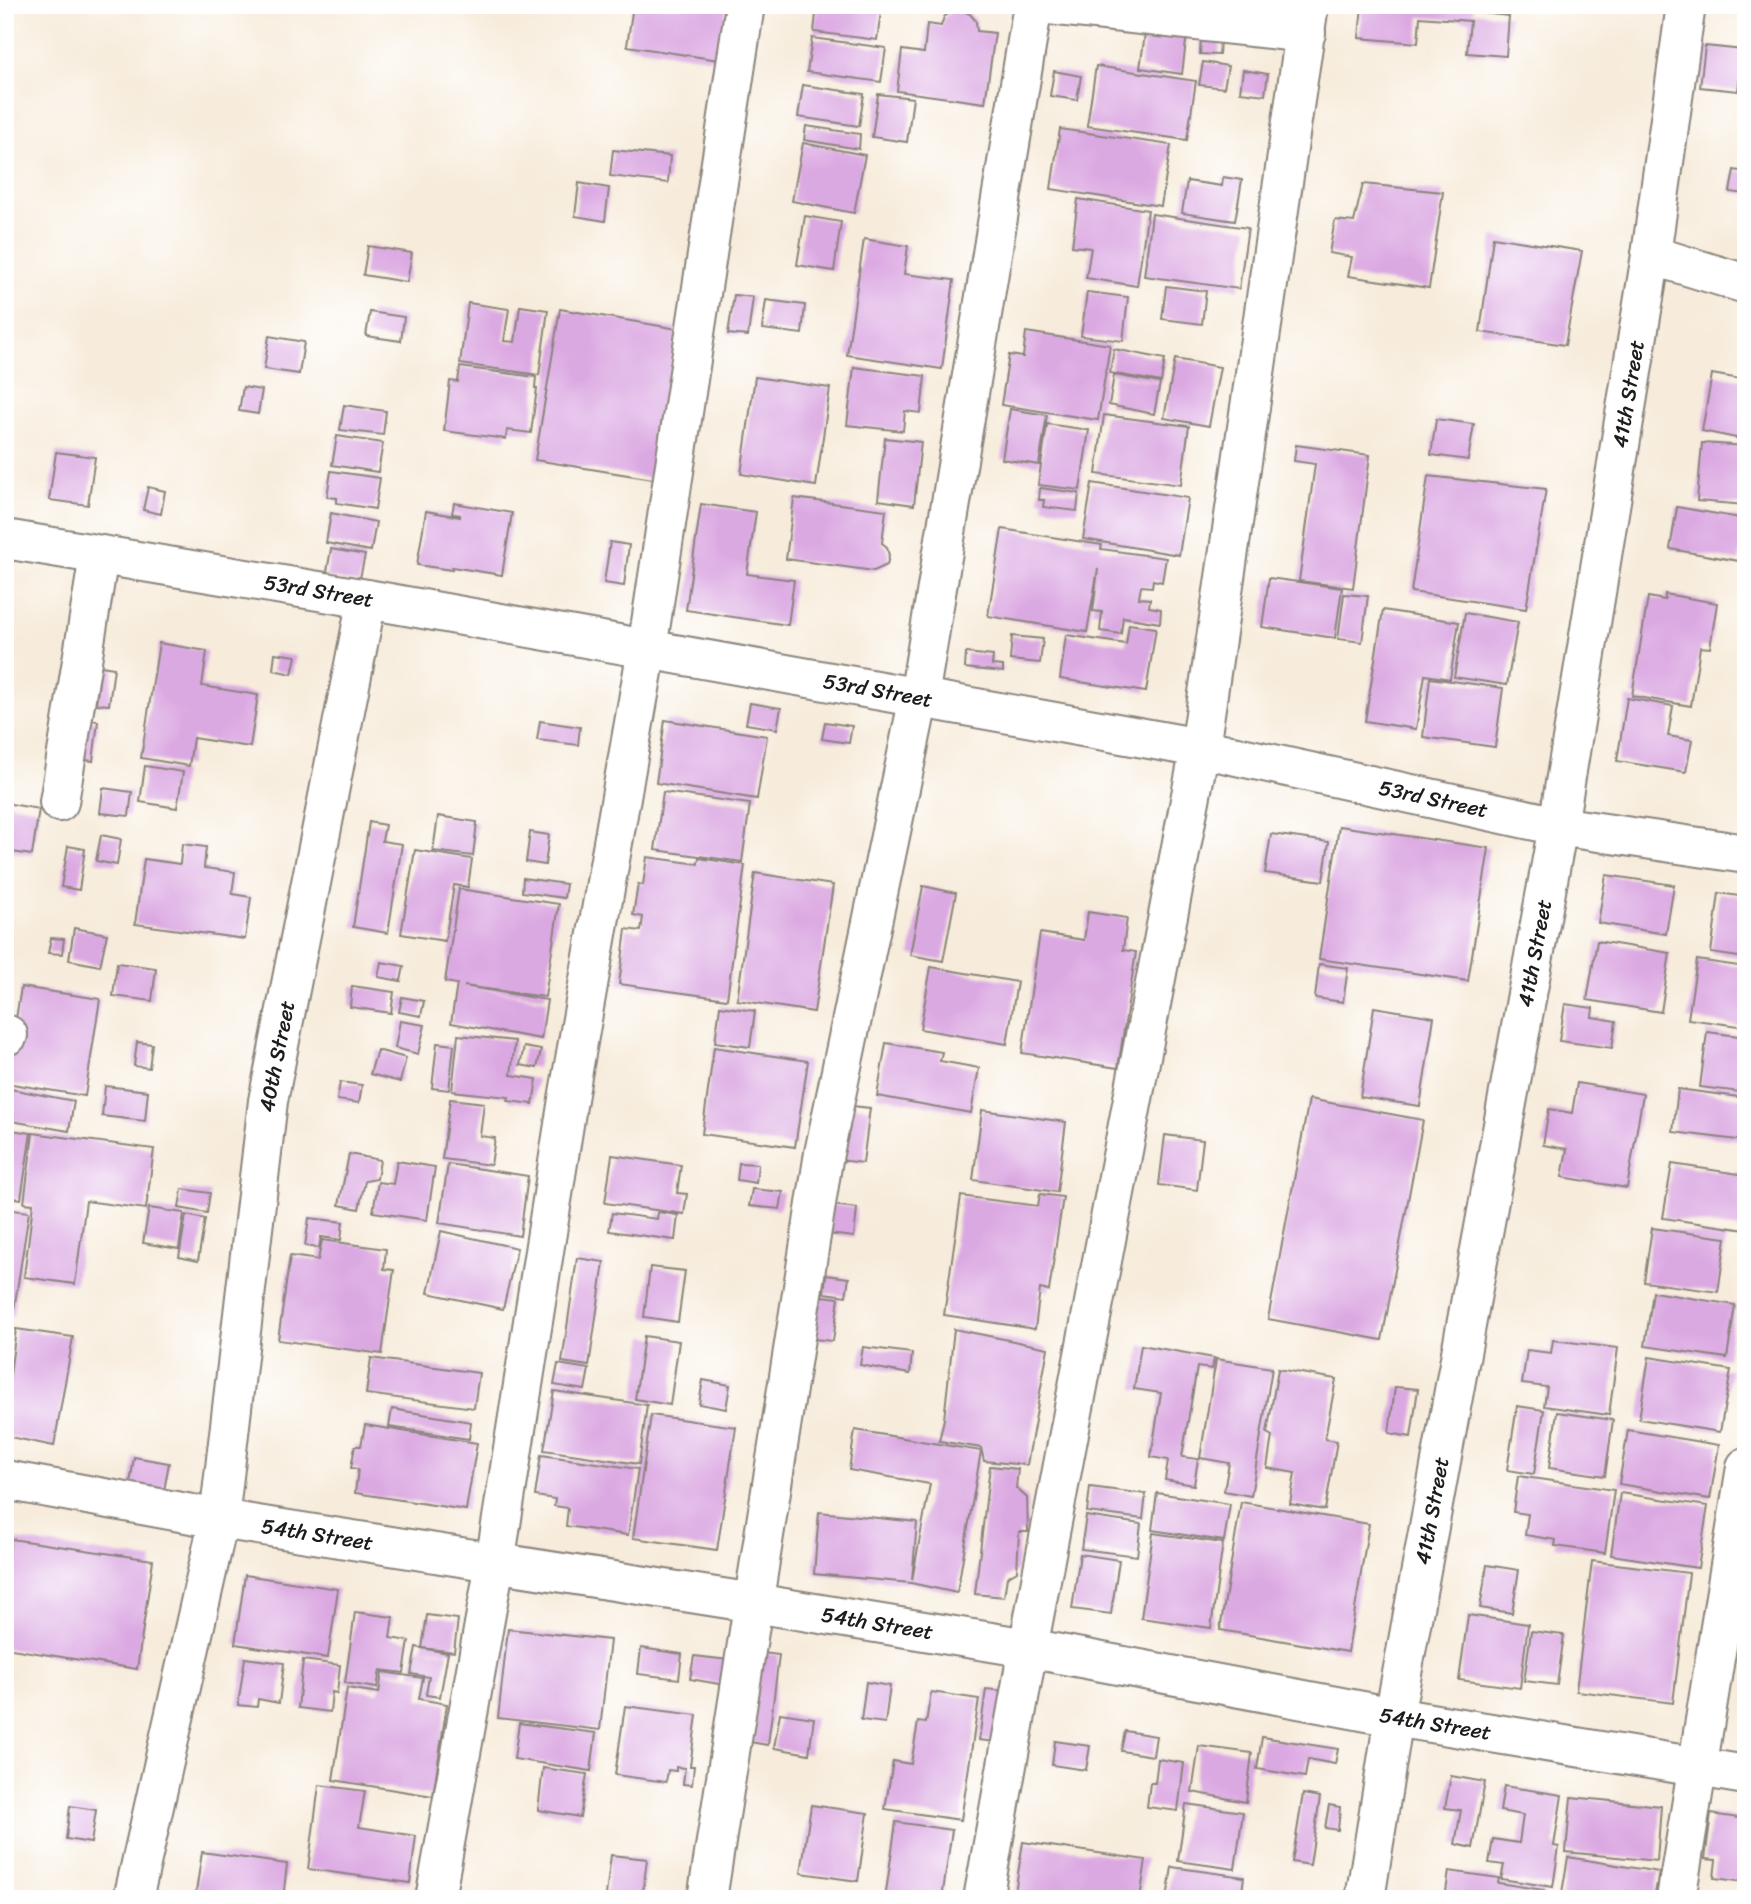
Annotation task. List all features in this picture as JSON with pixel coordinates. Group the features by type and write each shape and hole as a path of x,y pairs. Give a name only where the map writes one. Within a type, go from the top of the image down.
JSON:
{"street":[{"path":"435,1899 495,1563 571,1085 647,649 745,5"},
{"path":"707,1899 824,1153 919,697 1033,5"},
{"path":"983,1899 1028,1648 1200,748 1307,19 1049,5"},
{"name":"41th Street","path":"1365,1899 1394,1717 1558,826 1651,255 1686,5"},
{"path":"1651,255 1746,284"},
{"name":"53rd Street","path":"5,539 367,599 919,697 1200,748 1558,826 1746,854"},
{"path":"59,802 99,556"},
{"name":"40th Street","path":"132,1899 219,1519 268,1101 367,599"},
{"path":"1676,1899 1746,1467"},
{"name":"54th Street","path":"5,1480 219,1519 754,1602 1028,1648 1394,1717 1746,1775"}],"building":[{"path":"633,5 727,5 719,60 627,46"},
{"path":"817,5 882,5 877,40 814,32"},
{"path":"1362,5 1474,5 1473,12 1509,16 1506,56 1467,53 1470,21 1420,17 1418,43 1359,38"},
{"path":"961,10 976,21 977,31 995,33 985,103 897,91 902,50 924,53 927,24 941,26 944,17 952,11"},
{"path":"1146,27 1187,33 1182,74 1140,68"},
{"path":"1201,37 1220,38 1219,55 1200,54"},
{"path":"812,38 886,48 881,82 807,72"},
{"path":"1705,46 1743,50 1738,91 1700,87"},
{"path":"1203,62 1228,66 1224,88 1199,85"},
{"path":"1096,66 1196,81 1187,140 1087,126"},
{"path":"1243,70 1268,74 1265,95 1240,92"},
{"path":"1054,71 1081,76 1077,100 1050,96"},
{"path":"803,85 864,94 859,126 798,117"},
{"path":"878,94 913,98 907,142 872,137"},
{"path":"806,126 860,134 859,149 804,140"},
{"path":"1060,129 1171,145 1161,206 1051,189"},
{"path":"803,143 865,155 854,213 792,201"},
{"path":"613,150 670,156 668,183 610,176"},
{"path":"1734,170 1746,172 1746,194 1730,192"},
{"path":"1223,177 1242,180 1235,221 1182,213 1187,181 1222,186"},
{"path":"579,183 609,188 605,221 575,216"},
{"path":"1363,184 1443,192 1429,288 1348,276 1352,257 1329,253 1335,220 1354,222"},
{"path":"1078,199 1148,210 1137,286 1086,278 1091,248 1072,246"},
{"path":"1152,214 1248,228 1239,289 1144,276"},
{"path":"805,216 841,222 834,271 797,265"},
{"path":"1493,237 1582,251 1565,345 1480,332"},
{"path":"864,239 908,246 904,274 954,280 942,369 847,355"},
{"path":"368,246 412,253 407,282 363,275"},
{"path":"1166,286 1206,291 1202,324 1162,319"},
{"path":"1087,292 1128,297 1123,341 1081,336"},
{"path":"734,295 753,297 748,336 728,334"},
{"path":"766,300 805,305 802,334 762,329"},
{"path":"468,303 509,309 504,341 515,342 520,306 548,310 539,375 460,364"},
{"path":"560,309 678,329 653,479 535,460"},
{"path":"370,312 404,317 401,341 366,336"},
{"path":"1026,332 1110,345 1098,420 1001,405 1009,355 1023,357"},
{"path":"269,336 304,342 299,374 264,369"},
{"path":"1114,349 1165,359 1161,382 1110,373"},
{"path":"1175,359 1220,367 1209,426 1164,418"},
{"path":"460,367 536,377 531,433 507,430 506,439 444,431 450,381 458,382"},
{"path":"854,367 925,376 921,413 905,411 903,431 847,425"},
{"path":"1712,374 1746,380 1746,440 1702,431"},
{"path":"1114,375 1160,383 1154,414 1109,405"},
{"path":"755,377 830,388 816,486 741,474"},
{"path":"243,387 262,390 258,414 239,411"},
{"path":"344,405 386,411 383,435 340,430"},
{"path":"1010,409 1047,415 1039,465 1002,459"},
{"path":"1104,415 1189,426 1181,485 1096,474"},
{"path":"1436,419 1474,424 1468,460 1431,455"},
{"path":"1047,424 1089,430 1080,490 1038,485"},
{"path":"337,436 383,443 378,472 332,465"},
{"path":"885,438 921,442 914,505 878,500"},
{"path":"1702,443 1746,446 1746,505 1697,501"},
{"path":"1296,445 1370,455 1353,588 1299,581 1315,464 1294,461"},
{"path":"56,452 95,457 88,505 49,500"},
{"path":"331,471 380,478 375,509 337,503 337,498 327,497"},
{"path":"1428,476 1546,489 1526,609 1411,592"},
{"path":"1092,483 1188,498 1179,555 1083,539"},
{"path":"148,487 165,491 161,514 143,510"},
{"path":"1040,488 1079,493 1077,511 1043,507 1044,500 1039,500"},
{"path":"794,498 886,510 882,543 887,547 887,565 874,571 786,559"},
{"path":"454,503 512,513 502,575 452,567 452,570 417,565 426,511 460,517 452,514"},
{"path":"701,504 756,512 747,574 794,580 788,625 686,610"},
{"path":"1677,507 1746,519 1739,561 1670,549"},
{"path":"331,513 376,522 371,551 326,543"},
{"path":"1002,529 1102,545 1101,549 1166,558 1162,582 1153,580 1152,587 1141,586 1139,598 1150,599 1149,607 1161,609 1160,623 1123,617 1121,634 1100,631 1102,612 1093,611 1098,569 1087,632 988,616"},
{"path":"610,542 629,545 624,586 604,583"},
{"path":"331,549 365,555 359,583 326,577"},
{"path":"1269,578 1342,588 1335,638 1262,627"},
{"path":"1344,594 1368,596 1362,642 1338,639"},
{"path":"1665,594 1717,603 1710,648 1700,647 1691,706 1632,696 1648,597 1665,600"},
{"path":"1383,610 1459,622 1450,679 1425,675 1416,729 1365,721"},
{"path":"1465,613 1518,622 1507,685 1454,677"},
{"path":"1129,624 1156,628 1146,692 1060,679 1066,635 1126,644"},
{"path":"1012,636 1043,639 1040,663 1010,660"},
{"path":"159,643 207,651 202,686 258,695 250,747 193,738 189,766 141,758"},
{"path":"275,653 296,656 292,674 273,670"},
{"path":"966,653 993,656 992,665 1003,666 1003,672 965,668"},
{"path":"101,666 114,668 109,705 96,704"},
{"path":"1430,678 1503,688 1495,747 1423,737"},
{"path":"1627,698 1673,706 1668,736 1692,740 1686,772 1617,761"},
{"path":"750,703 781,708 777,729 746,724"},
{"path":"84,719 98,721 93,761 79,759"},
{"path":"665,720 767,736 757,799 656,783"},
{"path":"540,721 580,727 578,745 537,740"},
{"path":"825,722 852,726 849,743 822,739"},
{"path":"145,766 183,772 177,808 140,802"},
{"path":"103,788 132,792 129,816 100,813"},
{"path":"663,792 750,804 742,862 655,850"},
{"path":"5,803 39,809 32,855 5,851"},
{"path":"438,816 477,822 473,856 433,851"},
{"path":"369,822 385,825 382,841 402,844 388,933 353,927"},
{"path":"1339,826 1489,848 1468,981 1319,959"},
{"path":"530,832 549,835 545,865 526,862"},
{"path":"1271,834 1329,842 1323,881 1265,873"},
{"path":"101,835 121,839 117,865 96,861"},
{"path":"182,844 206,847 204,868 235,872 232,894 251,897 245,939 135,924 144,859 180,864"},
{"path":"68,846 85,849 79,890 61,887"},
{"path":"415,850 472,859 468,887 454,885 445,941 401,934"},
{"path":"647,857 698,864 699,858 745,865 727,999 619,984 626,929 641,931 643,917 633,915 638,884 643,885"},
{"path":"755,873 833,885 814,1012 737,1000"},
{"path":"1606,875 1674,885 1666,934 1598,923"},
{"path":"523,878 566,884 564,898 522,892"},
{"path":"923,886 956,893 943,961 910,955"},
{"path":"459,889 559,904 545,997 464,986 547,1000 541,1039 451,1023 457,984 445,982"},
{"path":"1719,893 1746,897 1746,958 1711,953"},
{"path":"1088,912 1127,918 1123,950 1136,952 1118,1068 1022,1053 1040,933 1084,940"},
{"path":"74,928 107,934 100,966 69,960"},
{"path":"51,938 64,939 62,954 48,953"},
{"path":"1597,941 1670,953 1661,1012 1587,1000"},
{"path":"1697,960 1746,967 1746,1027 1688,1019"},
{"path":"381,962 404,966 401,981 378,977"},
{"path":"117,963 156,968 152,1001 113,996"},
{"path":"1319,964 1348,968 1343,1002 1315,998"},
{"path":"931,967 1017,982 1007,1044 920,1029"},
{"path":"352,986 394,992 391,1013 350,1007"},
{"path":"21,987 100,999 85,1096 6,1083"},
{"path":"402,997 424,1001 421,1016 399,1012"},
{"path":"1565,1004 1593,1008 1592,1017 1616,1021 1612,1048 1559,1041"},
{"path":"720,1006 755,1011 750,1047 715,1042"},
{"path":"1374,1007 1434,1017 1420,1106 1360,1097"},
{"path":"400,1021 425,1025 418,1054 395,1048"},
{"path":"1707,1032 1746,1037 1746,1060 1740,1092 1700,1087"},
{"path":"458,1035 515,1041 511,1075 537,1079 533,1104 508,1101 509,1097 452,1091"},
{"path":"137,1042 152,1044 149,1068 134,1066"},
{"path":"437,1043 454,1045 449,1090 432,1088"},
{"path":"886,1043 942,1052 940,1061 979,1068 971,1113 877,1096"},
{"path":"524,1047 541,1050 537,1068 520,1065"},
{"path":"714,1047 808,1061 795,1147 702,1134"},
{"path":"377,1050 406,1058 400,1082 370,1074"},
{"path":"340,1082 362,1085 359,1103 337,1100"},
{"path":"1577,1083 1643,1094 1627,1188 1562,1177 1567,1149 1543,1145 1549,1109 1572,1113"},
{"path":"105,1086 148,1091 145,1121 102,1116"},
{"path":"5,1088 74,1101 69,1131 5,1120"},
{"path":"1678,1089 1746,1098 1746,1141 1673,1132"},
{"path":"450,1099 484,1103 480,1136 495,1138 491,1165 442,1159"},
{"path":"1309,1099 1423,1120 1382,1340 1268,1319"},
{"path":"852,1106 870,1108 863,1163 839,1160 842,1131 849,1132"},
{"path":"982,1110 1066,1122 1057,1192 973,1180"},
{"path":"5,1129 31,1133 21,1199 5,1197"},
{"path":"33,1133 154,1149 146,1209 86,1201 75,1284 24,1277 33,1204 24,1203"},
{"path":"1165,1135 1203,1140 1197,1190 1159,1185"},
{"path":"349,1154 380,1160 377,1179 365,1181 359,1209 339,1205"},
{"path":"612,1155 681,1165 677,1193 687,1194 684,1214 605,1203"},
{"path":"397,1161 435,1167 427,1220 373,1212 378,1182 393,1184"},
{"path":"739,1163 758,1164 756,1183 737,1180"},
{"path":"448,1164 528,1176 520,1236 439,1223"},
{"path":"1672,1164 1746,1175 1746,1230 1663,1218"},
{"path":"182,1189 210,1193 207,1213 179,1208"},
{"path":"752,1189 783,1192 780,1209 749,1206"},
{"path":"1040,1194 1063,1197 1049,1291 1040,1289 1035,1329 944,1315 961,1196 1038,1206"},
{"path":"823,1204 857,1208 854,1237 819,1233"},
{"path":"149,1208 184,1213 179,1249 143,1243"},
{"path":"5,1209 29,1212 13,1316 5,1315"},
{"path":"658,1212 678,1215 675,1240 609,1231 612,1213 657,1219"},
{"path":"186,1215 205,1219 198,1261 179,1257"},
{"path":"309,1218 343,1222 341,1240 321,1237 319,1248 305,1246"},
{"path":"1652,1228 1726,1238 1718,1292 1644,1282"},
{"path":"441,1231 517,1248 503,1309 428,1293"},
{"path":"322,1240 386,1249 384,1269 394,1270 382,1354 278,1340 290,1256 318,1260"},
{"path":"577,1258 604,1262 589,1366 562,1362"},
{"path":"650,1267 685,1271 678,1322 644,1317"},
{"path":"826,1275 849,1278 846,1296 824,1293"},
{"path":"1653,1292 1735,1305 1727,1358 1645,1346"},
{"path":"815,1295 839,1298 833,1341 803,1338"},
{"path":"16,1329 73,1337 54,1446 5,1436 5,1412"},
{"path":"954,1329 1048,1348 1027,1465 984,1461 981,1448 939,1441"},
{"path":"644,1336 679,1341 670,1405 635,1399"},
{"path":"1553,1340 1618,1348 1609,1415 1544,1406 1547,1387 1522,1384 1527,1350 1551,1353"},
{"path":"1141,1345 1214,1358 1212,1369 1197,1367 1182,1457 1198,1459 1194,1485 1165,1480 1168,1460 1151,1457 1161,1393 1134,1389"},
{"path":"863,1347 912,1353 910,1374 860,1365"},
{"path":"1649,1357 1731,1370 1720,1432 1639,1419"},
{"path":"371,1358 479,1373 474,1408 366,1394"},
{"path":"1216,1359 1272,1368 1251,1496 1224,1491 1229,1463 1200,1458"},
{"path":"558,1364 589,1369 585,1390 554,1385"},
{"path":"1278,1369 1336,1379 1325,1439 1337,1441 1325,1510 1290,1504 1295,1473 1267,1468 1272,1436 1267,1433"},
{"path":"703,1380 730,1385 726,1409 699,1404"},
{"path":"1395,1387 1418,1389 1411,1437 1389,1433"},
{"path":"554,1391 647,1405 639,1464 544,1450"},
{"path":"1517,1406 1544,1410 1534,1474 1507,1470"},
{"path":"392,1409 471,1422 469,1439 389,1427"},
{"path":"1557,1412 1613,1420 1605,1476 1549,1468"},
{"path":"651,1415 736,1427 717,1550 633,1538"},
{"path":"365,1425 477,1443 466,1510 355,1493 358,1469 351,1468 355,1446 361,1446"},
{"path":"855,1430 981,1451 957,1593 911,1583 814,1574 819,1512 917,1522 912,1580 930,1484 849,1470"},
{"path":"1628,1430 1719,1445 1710,1499 1619,1484"},
{"path":"541,1455 638,1469 628,1535 566,1526 568,1508 554,1506 555,1499 535,1496"},
{"path":"134,1457 169,1463 164,1491 130,1485"},
{"path":"990,1466 1018,1469 1016,1488 1027,1498 1028,1532 1019,1532 1017,1571 1007,1577 1004,1597 975,1594"},
{"path":"1518,1476 1614,1490 1605,1553 1555,1546 1556,1540 1525,1535 1528,1514 1513,1512"},
{"path":"1090,1487 1146,1494 1143,1519 1087,1512"},
{"path":"1157,1493 1230,1504 1224,1541 1152,1530"},
{"path":"1620,1493 1708,1506 1698,1568 1611,1555"},
{"path":"1241,1502 1369,1524 1348,1652 1220,1630"},
{"path":"1086,1516 1141,1524 1137,1556 1081,1549"},
{"path":"1153,1533 1223,1543 1211,1628 1141,1618"},
{"path":"11,1539 153,1560 137,1669 5,1648 5,1578"},
{"path":"1080,1554 1119,1560 1111,1614 1072,1609"},
{"path":"1592,1561 1689,1573 1673,1703 1576,1691"},
{"path":"1487,1565 1519,1570 1512,1613 1480,1608"},
{"path":"245,1575 338,1589 328,1658 235,1644"},
{"path":"355,1612 393,1617 390,1638 409,1641 404,1673 380,1670 377,1688 345,1683"},
{"path":"427,1615 458,1619 454,1652 422,1648"},
{"path":"1468,1615 1528,1624 1520,1688 1459,1680"},
{"path":"508,1629 610,1640 600,1730 498,1718"},
{"path":"1531,1631 1564,1635 1557,1685 1524,1681"},
{"path":"416,1647 448,1653 440,1697 426,1695 429,1677 411,1674"},
{"path":"641,1648 682,1654 679,1679 638,1674"},
{"path":"749,1651 779,1655 768,1745 737,1740"},
{"path":"694,1656 728,1660 725,1685 690,1679"},
{"path":"245,1658 284,1663 279,1703 258,1699 257,1707 238,1705"},
{"path":"303,1660 340,1665 337,1693 332,1692 330,1712 298,1708"},
{"path":"382,1672 423,1678 419,1699 447,1704 433,1796 333,1780 347,1688 379,1693"},
{"path":"866,1682 890,1686 885,1723 861,1720"},
{"path":"986,1689 1012,1692 1005,1743 979,1740"},
{"path":"931,1692 979,1699 961,1820 885,1809 893,1761 911,1764 918,1722 926,1723"},
{"path":"625,1706 697,1715 690,1766 694,1766 692,1785 683,1784 685,1768 668,1770 666,1782 615,1775"},
{"path":"780,1713 814,1718 809,1754 774,1748"},
{"path":"519,1723 596,1733 591,1771 514,1759"},
{"path":"1125,1731 1156,1736 1153,1756 1121,1751"},
{"path":"1262,1737 1338,1749 1335,1764 1308,1759 1305,1777 1257,1769"},
{"path":"1055,1741 1090,1746 1086,1770 1052,1765"},
{"path":"1199,1746 1252,1753 1246,1802 1192,1792"},
{"path":"1158,1759 1184,1763 1178,1811 1147,1807 1150,1783 1155,1783"},
{"path":"543,1768 587,1774 580,1817 538,1810"},
{"path":"1451,1776 1485,1782 1473,1848 1455,1844 1461,1810 1445,1808"},
{"path":"319,1785 365,1791 359,1827 416,1836 410,1883 308,1869"},
{"path":"1504,1786 1562,1795 1554,1846 1559,1847 1553,1887 1501,1879 1504,1865 1489,1863 1493,1839 1519,1843 1523,1815 1500,1811"},
{"path":"1303,1794 1320,1797 1310,1865 1292,1862"},
{"path":"1571,1797 1661,1806 1657,1861 1566,1852"},
{"path":"1186,1804 1243,1812 1235,1869 1178,1861"},
{"path":"811,1805 868,1813 858,1881 801,1873"},
{"path":"1329,1805 1340,1807 1338,1830 1325,1828"},
{"path":"70,1806 96,1810 91,1843 66,1839"},
{"path":"1711,1814 1746,1819 1746,1882 1714,1878 1716,1860 1705,1859"},
{"path":"896,1822 952,1830 942,1899 885,1899"},
{"path":"1023,1842 1146,1860 1140,1899 1014,1899"},
{"path":"202,1852 287,1864 283,1899 195,1899"},
{"path":"611,1855 647,1859 642,1899 606,1895"},
{"path":"1568,1857 1659,1872 1654,1899 1561,1899"},
{"path":"1172,1867 1244,1877 1241,1899 1167,1899"},
{"path":"1449,1871 1499,1878 1498,1883 1544,1890 1543,1899 1445,1899"}]}
